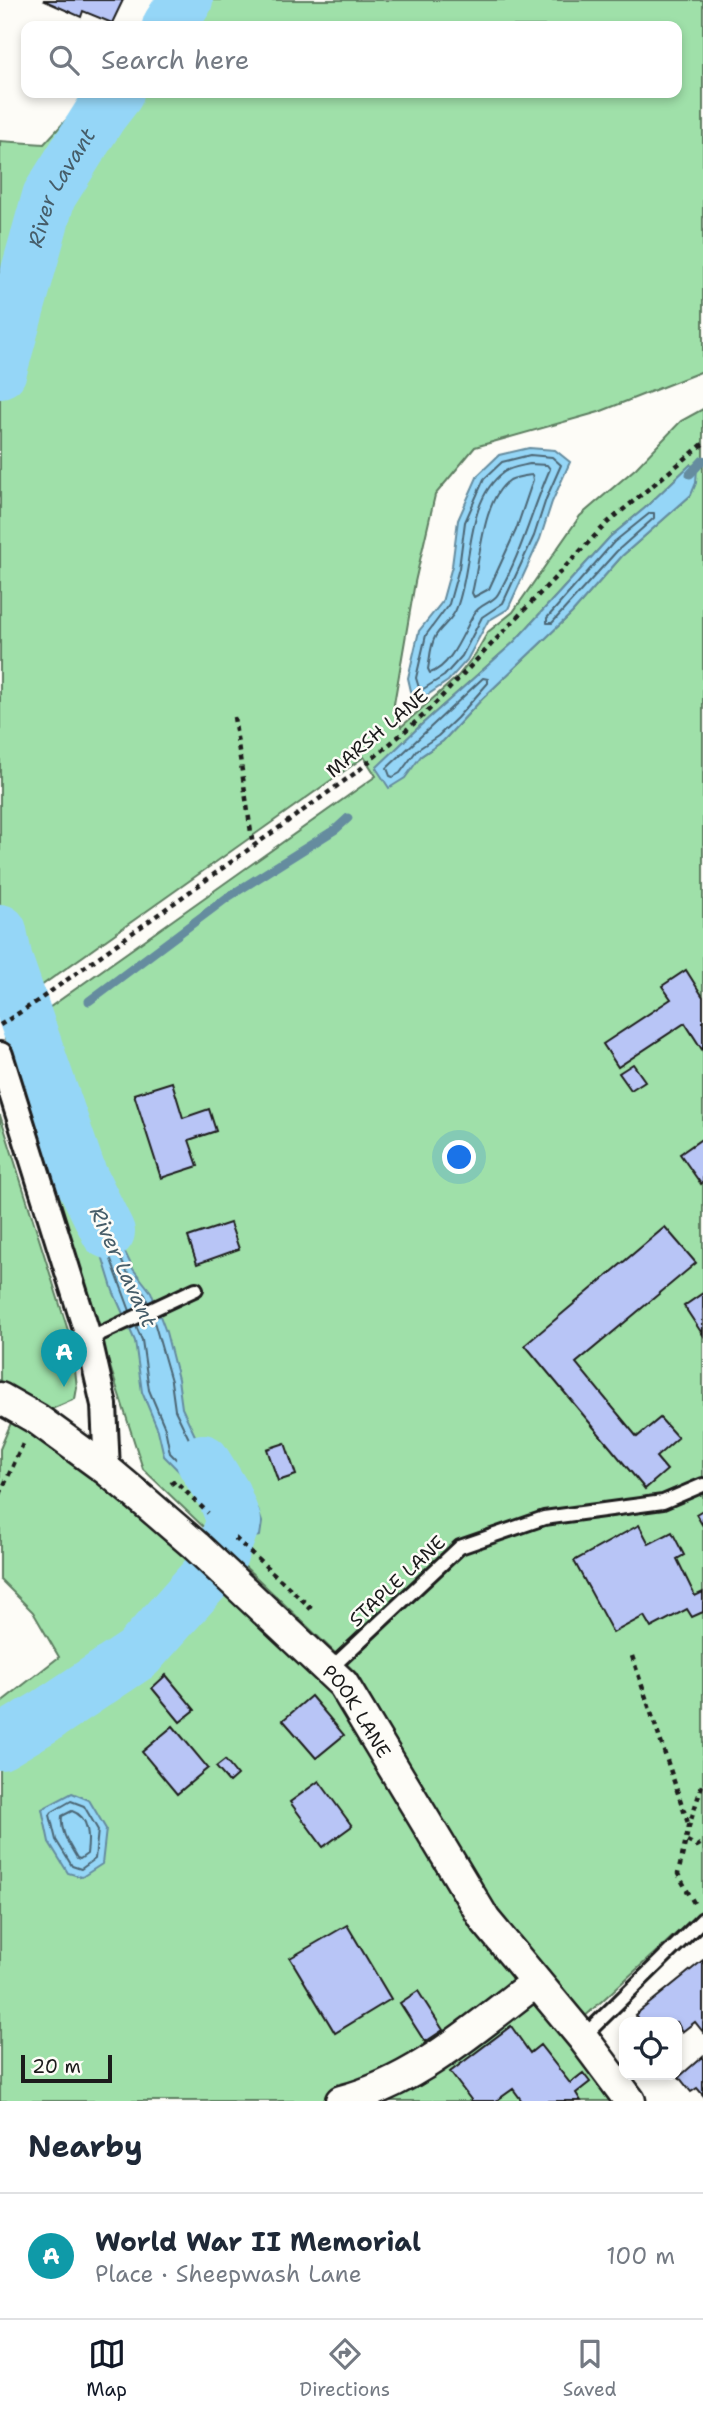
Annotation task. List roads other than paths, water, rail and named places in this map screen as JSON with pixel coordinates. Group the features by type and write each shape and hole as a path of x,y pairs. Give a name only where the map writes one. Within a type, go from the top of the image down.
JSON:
{"street":[{"path":"0,1055 89,1339 104,1405 107,1470"},
{"name":"POOK LANE","path":"0,1398 37,1419 107,1470 196,1546 343,1684 485,1920 583,2038 630,2101"},
{"path":"341,2101 358,2097 421,2068 536,1982"}],"lane":[{"path":"89,1339 196,1289"},
{"name":"STAPLE LANE","path":"328,1671 460,1547 544,1518 663,1502 703,1485"},
{"path":"583,2038 702,1919"}],"water":[{"path":"529,448 555,450 570,462 552,502 540,539 508,609 488,621 467,660 448,681 414,704 408,678 419,631 442,602 452,566 458,520 478,475 499,455"},
{"path":"690,465 697,467 696,483 691,495 622,556 572,613 482,699 443,741 421,756 405,778 389,788 376,768 514,642 610,537"},
{"path":"77,1167 87,1173 133,1269 151,1292 166,1332 182,1408 197,1440 258,1510 262,1522 260,1536 245,1539 164,1456 158,1430 142,1392 135,1341 113,1291 92,1223 74,1181"},
{"path":"72,1793 89,1800 106,1829 102,1864 82,1877 68,1873 49,1842 42,1809"}],"waterway":[{"name":"River Lavant","path":"172,21 186,0"},
{"name":"River Lavant","path":"0,371 49,196 113,98"},
{"path":"690,474 703,460"},
{"path":"89,1001 228,897 336,829 348,818"},
{"name":"River Lavant","path":"0,931 6,961 80,1175 108,1232"},
{"name":"River Lavant","path":"0,1743 138,1654 217,1565 234,1521 224,1495 203,1461"}],"place":[{"name":"World War II Memorial","path":"64,1387"}]}
